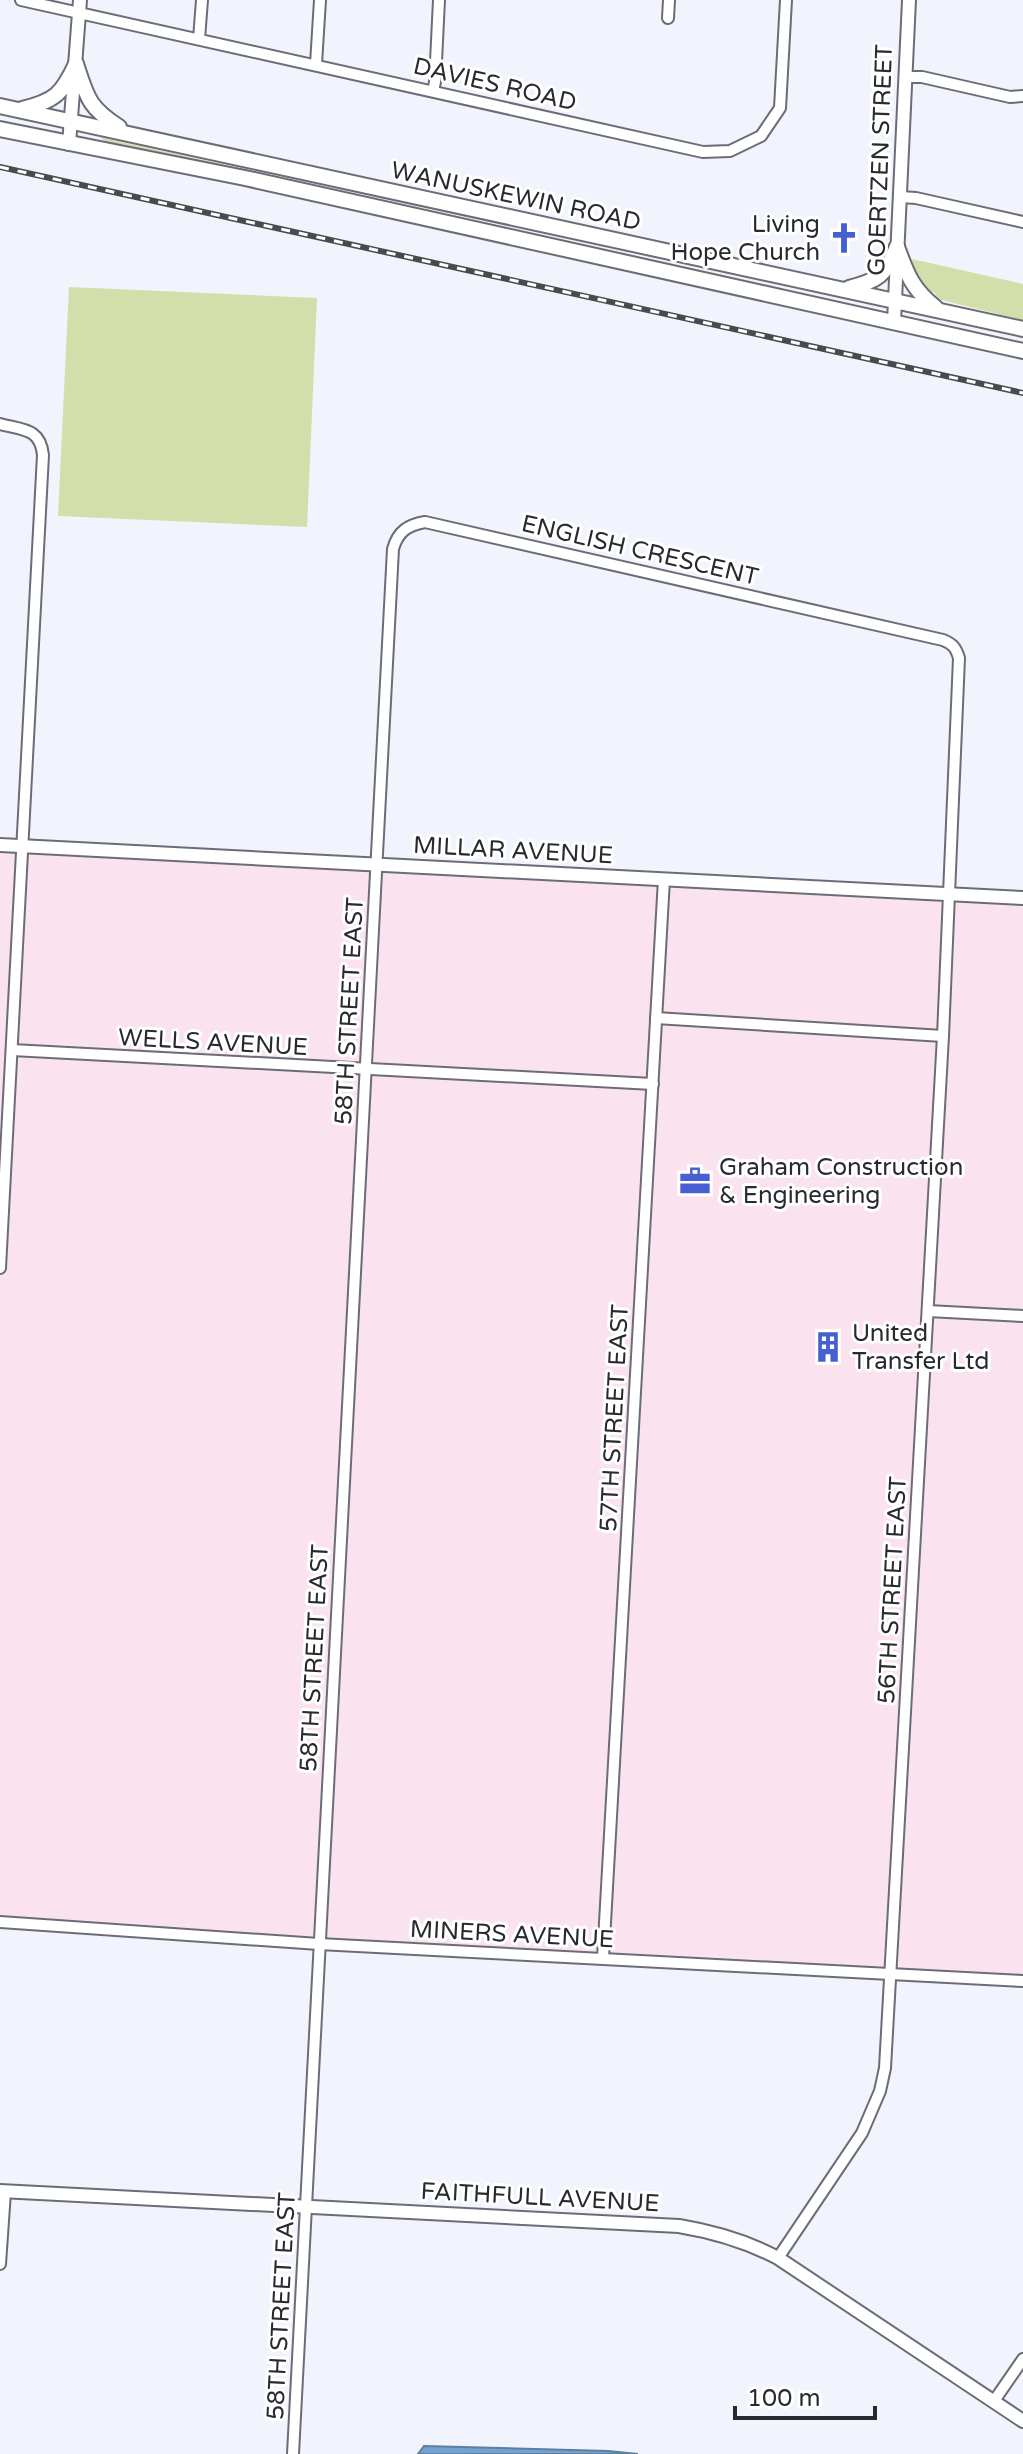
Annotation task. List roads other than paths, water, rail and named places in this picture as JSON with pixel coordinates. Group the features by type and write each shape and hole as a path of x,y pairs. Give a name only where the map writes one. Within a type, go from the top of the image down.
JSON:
{"main road":[{"path":"17,110 59,95 76,64"},
{"path":"76,64 94,108 130,134"},
{"name":"WANUSKEWIN ROAD","path":"0,106 1023,329"},
{"name":"WANUSKEWIN ROAD","path":"0,129 245,178 1023,351"},
{"path":"845,290 874,281 890,265 897,247"},
{"path":"897,247 912,284 923,298 939,310"}],"street":[{"name":"DAVIES ROAD","path":"21,0 80,6 199,39 703,152 730,151 761,136 780,108 786,0"},
{"path":"199,39 202,0"},
{"path":"316,64 320,0"},
{"path":"433,91 439,0"},
{"path":"668,18 669,0"},
{"name":"GOERTZEN STREET","path":"894,322 909,0"},
{"path":"69,144 80,6"},
{"path":"905,77 922,77 1010,97 1023,96"},
{"path":"900,197 1023,222"},
{"path":"0,424 34,434 40,439 43,455 0,1268"},
{"name":"ENGLISH CRESCENT","path":"377,865 393,549 403,529 425,522 951,644 957,650 960,667 948,895"},
{"name":"MILLAR AVENUE","path":"0,845 1023,898"},
{"name":"58TH STREET EAST","path":"293,2454 377,865"},
{"name":"57TH STREET EAST","path":"603,1958 664,879"},
{"name":"56TH STREET EAST","path":"778,2258 857,2141 871,2113 885,2068 943,1036 948,895"},
{"path":"656,1018 943,1036"},
{"name":"WELLS AVENUE","path":"12,1050 653,1084"},
{"path":"928,1311 1023,1316"},
{"name":"MINERS AVENUE","path":"0,1922 319,1944 1023,1981"},
{"path":"0,2264 2,2192"},
{"name":"FAITHFULL AVENUE","path":"2,2192 679,2226 722,2234 778,2258 1023,2421"},
{"path":"994,2401 1023,2359"}],"water":[{"path":"424,2446 608,2451 638,2454 418,2454"}],"railway":[{"path":"0,167 1023,393"}],"place":[{"name":"Living Hope Church","path":"844,238"},
{"name":"Graham Construction & Engineering","path":"695,1181"},
{"name":"United Transfer Ltd","path":"828,1347"}]}
